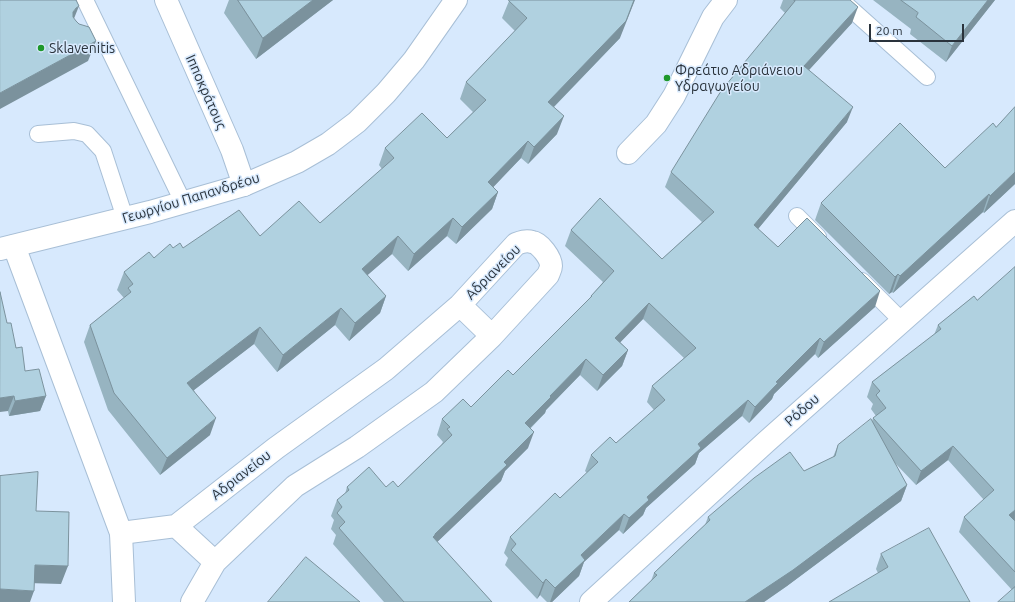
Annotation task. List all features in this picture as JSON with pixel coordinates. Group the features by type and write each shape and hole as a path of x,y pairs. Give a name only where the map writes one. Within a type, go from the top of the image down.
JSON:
{"street":[{"name":"Ιπποκράτους","path":"166,0 232,150 244,185"},
{"name":"Γεωργίου Παπανδρέου","path":"7,247 125,218 244,185 297,162 328,144 357,122 386,93 414,60 456,0"},
{"path":"628,153 656,124 674,96 713,17 726,0"},
{"name":"Ρόδου","path":"591,602 760,447 1015,221"},
{"name":"Αδριανείου","path":"176,526 276,448 386,369 460,305 516,244 524,241 534,242 544,250 550,259 551,267 548,275 492,336 434,392 357,447 295,486 215,562 192,602"},
{"path":"7,247 121,533 124,602"},
{"path":"460,305 492,336"},
{"path":"121,533 176,526 215,562"}],"lane":[{"path":"69,0 86,3 183,202"},
{"path":"840,0 927,77"},
{"path":"88,39 106,45"},
{"path":"38,134 74,131 87,134 103,151 125,218"},
{"path":"797,216 830,249"},
{"path":"852,271 902,321"}],"building":[{"name":"Sklavenitis","path":"0,0 76,0 79,6 73,12 73,17 79,24 89,27 96,41 0,93"},
{"path":"238,0 313,0 263,38"},
{"path":"509,0 634,0 626,21 548,102 564,116 534,147 528,141 488,182 498,192 462,227 453,218 414,254 398,236 362,269 386,296 355,323 341,308 283,355 260,327 187,383 216,418 167,458 114,393 90,325 131,292 128,288 133,284 124,272 149,252 154,258 170,244 173,248 180,243 183,248 239,210 260,236 299,201 320,223 394,158 385,148 422,113 447,138 486,100 466,82 527,18"},
{"path":"794,0 850,0 858,7 804,66 853,107 754,225 778,247 807,218 880,291 824,342 820,338 776,382 778,383 755,407 748,400 698,444 701,448 647,497 649,500 629,518 624,514 581,555 585,560 555,588 546,579 543,583 511,550 516,544 510,537 555,493 560,498 598,462 591,455 610,437 616,443 665,400 652,386 696,348 649,303 615,338 628,350 603,375 586,359 525,423 534,432 504,462 507,465 433,537 492,602 404,602 339,528 345,522 337,513 342,507 337,500 349,490 347,487 369,467 386,487 393,481 398,487 452,435 447,429 450,427 442,419 463,399 471,407 508,370 513,375 592,296 614,271 571,230 600,198 662,259 714,212 671,172 721,91 795,1"},
{"path":"901,0 988,0 952,46 916,17 918,13"},
{"path":"1015,107 1015,172 900,276 898,274 895,277 821,203 900,123 945,168 993,123 996,127"},
{"path":"1015,267 1015,510 1009,515 1015,521 1015,572 964,517 994,490 953,446 921,471 873,418 886,408 876,395 880,391 872,382 941,329 938,325 974,296 977,300"},
{"path":"0,292 7,323 11,323 16,348 22,347 25,371 39,369 46,396 15,401 14,396 0,398"},
{"path":"871,419 907,485 793,570 745,602 629,602 657,575 654,573 710,520 708,517 754,478 790,452 804,471 835,456 838,445"},
{"path":"38,472 36,511 69,512 68,566 35,565 34,591 0,589 0,476"},
{"path":"929,528 970,602 829,602 888,567 881,554"},
{"path":"306,557 360,602 268,602"},
{"path":"1015,587 1015,602 998,602"}],"place":[{"name":"Sklavenitis","path":"41,48"},
{"name":"Φρεάτιο Αδριάνειου Υδραγωγείου","path":"667,78"}]}
